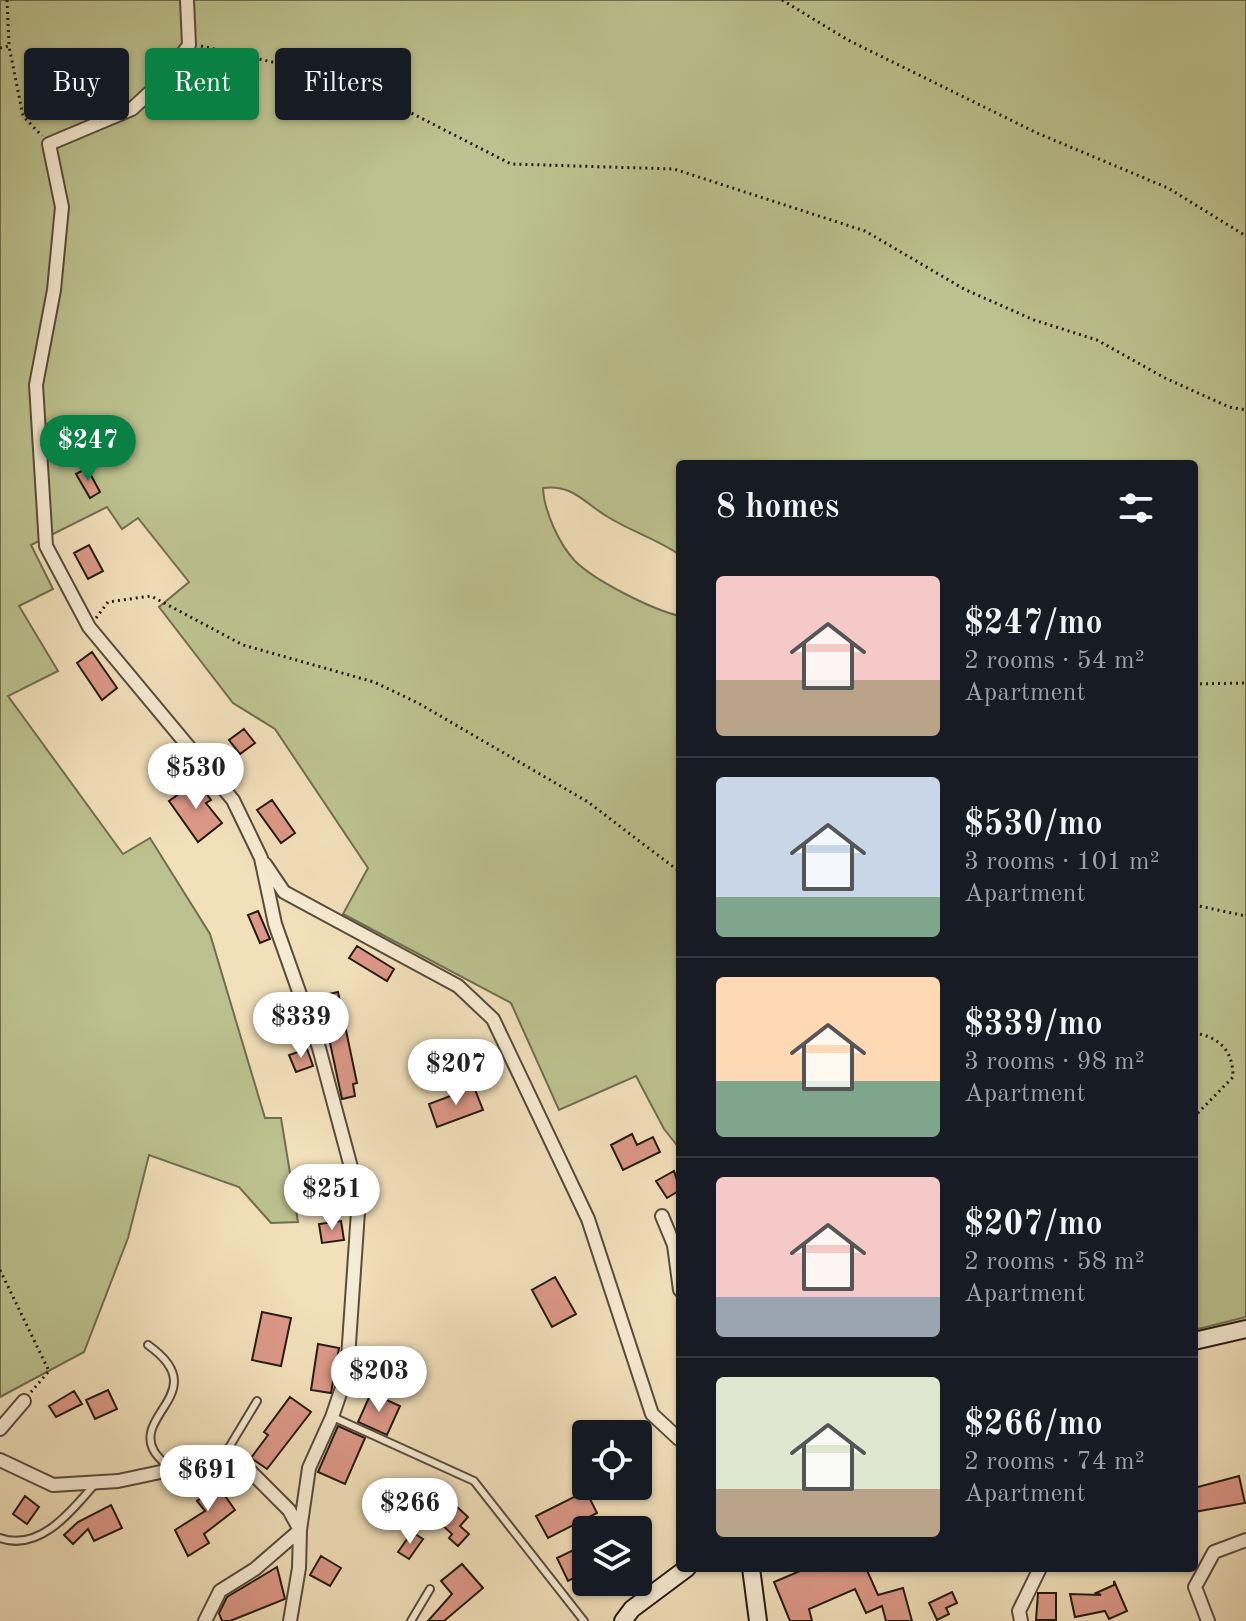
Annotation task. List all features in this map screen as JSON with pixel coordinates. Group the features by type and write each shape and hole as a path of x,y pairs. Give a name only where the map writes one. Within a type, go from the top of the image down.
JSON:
{"main road":[{"path":"1198,1340 1246,1329"},
{"path":"623,1621 632,1609 682,1572"},
{"path":"752,1572 758,1621"}],"street":[{"path":"187,0 189,45 162,81 132,109 49,144 62,207 54,290 36,385 46,546 89,627 233,800 261,858 284,892 458,986 493,1019 588,1219 652,1414 676,1436"},
{"path":"261,858 275,924 319,1048 359,1197 347,1373 332,1417 309,1468 290,1621"},
{"path":"662,1216 674,1245 676,1260"},
{"path":"0,1429 24,1401"},
{"path":"0,1460 53,1485 96,1482 222,1459 250,1471 289,1510 300,1530"},
{"path":"205,1621 220,1591 255,1569 300,1530"},
{"path":"1208,1621 1195,1587 1214,1552 1246,1540"},
{"path":"1021,1621 1019,1611 1038,1572"}],"lane":[{"path":"148,1345 165,1360 175,1380 174,1391 151,1429 150,1438 154,1451 171,1470"},
{"path":"222,1459 257,1401"},
{"path":"332,1417 474,1481 584,1621"},
{"path":"0,1538 13,1543 33,1539 67,1516 96,1482"},
{"path":"411,1621 430,1589"}],"path":[{"path":"7,0 9,46 23,116 49,144"},
{"path":"782,0 848,40 1037,133 1168,188 1246,236"},
{"path":"0,1 7,6"},
{"path":"189,45 299,68 380,97 511,164 674,169 865,231 964,289 1034,320 1097,340 1165,378 1229,407 1246,410"},
{"path":"0,48 9,46"},
{"path":"89,627 108,602 151,596 243,645 374,682 418,703 588,802 676,869"},
{"path":"1198,684 1246,683"},
{"path":"1198,906 1246,916"},
{"path":"1198,1034 1218,1041 1233,1060 1233,1077 1198,1113"},
{"path":"0,1270 49,1371 24,1401"}],"green space":[{"path":"0,0 1246,0 1246,1317 1198,1329 1198,460 676,460 676,553 617,522 570,492 543,488 553,527 575,561 625,594 676,615 676,1144 664,1129 636,1076 559,1110 511,1003 343,914 368,868 275,729 233,703 159,607 189,582 138,518 122,529 107,507 31,545 53,589 19,606 58,671 8,696 123,854 150,838 210,934 265,1118 281,1118 298,1222 271,1223 239,1187 149,1155 128,1238 84,1352 0,1397"}],"building":[{"path":"87,468 100,492 90,498 76,474"},
{"path":"89,545 103,571 88,579 74,553"},
{"path":"92,652 117,688 102,700 77,663"},
{"path":"244,729 255,743 240,754 229,740"},
{"path":"168,762 188,762 188,782 168,782"},
{"path":"197,781 211,800 206,803 222,823 198,842 169,801"},
{"path":"272,800 295,833 281,843 257,810"},
{"path":"258,911 270,939 260,943 248,915"},
{"path":"357,946 394,969 387,981 349,958"},
{"path":"338,992 357,1083 353,1084 355,1096 342,1099 320,996"},
{"path":"307,1049 313,1066 296,1072 289,1055"},
{"path":"474,1087 483,1110 437,1127 429,1104"},
{"path":"632,1134 637,1145 653,1137 660,1152 623,1170 611,1145"},
{"path":"674,1171 676,1192 667,1198 656,1181"},
{"path":"341,1221 344,1240 322,1243 319,1224"},
{"path":"555,1277 576,1314 552,1327 532,1290"},
{"path":"262,1312 291,1318 281,1366 252,1360"},
{"path":"318,1344 339,1348 331,1393 311,1390"},
{"path":"108,1390 117,1409 95,1419 86,1400"},
{"path":"74,1391 82,1404 56,1417 49,1406"},
{"path":"371,1393 400,1406 387,1435 358,1422"},
{"path":"290,1397 311,1412 267,1469 251,1458 268,1435 264,1432"},
{"path":"338,1426 365,1438 345,1484 318,1472"},
{"path":"222,1469 237,1482 223,1493 235,1510 204,1534 209,1543 188,1556 175,1530 205,1511 197,1501 208,1493 201,1484"},
{"path":"1239,1476 1245,1503 1198,1511 1198,1487"},
{"path":"25,1496 39,1507 27,1524 13,1514"},
{"path":"572,1498 590,1500 597,1513 572,1516 572,1526 548,1538 536,1516"},
{"path":"111,1505 122,1528 94,1541 88,1529 73,1544 64,1535 78,1522"},
{"path":"455,1505 468,1517 460,1526 469,1534 458,1546 449,1538 452,1534 439,1522"},
{"path":"412,1532 423,1539 409,1559 398,1552"},
{"path":"572,1551 572,1579 568,1581 557,1558"},
{"path":"321,1556 341,1568 330,1586 310,1575"},
{"path":"462,1564 483,1588 444,1621 428,1621 452,1594 441,1581"},
{"path":"277,1567 285,1599 230,1621 222,1621 219,1613 227,1597"},
{"path":"798,1572 868,1572 878,1595 903,1588 912,1621 886,1621 882,1606 866,1613 855,1589 809,1609 812,1621 790,1621 774,1582"},
{"path":"1114,1581 1127,1611 1109,1619 1105,1611 1075,1617 1070,1594 1101,1595 1096,1593 1114,1585"},
{"path":"952,1592 957,1603 946,1608 949,1614 937,1620 929,1603"},
{"path":"1038,1593 1056,1593 1056,1620 1036,1620"}]}
